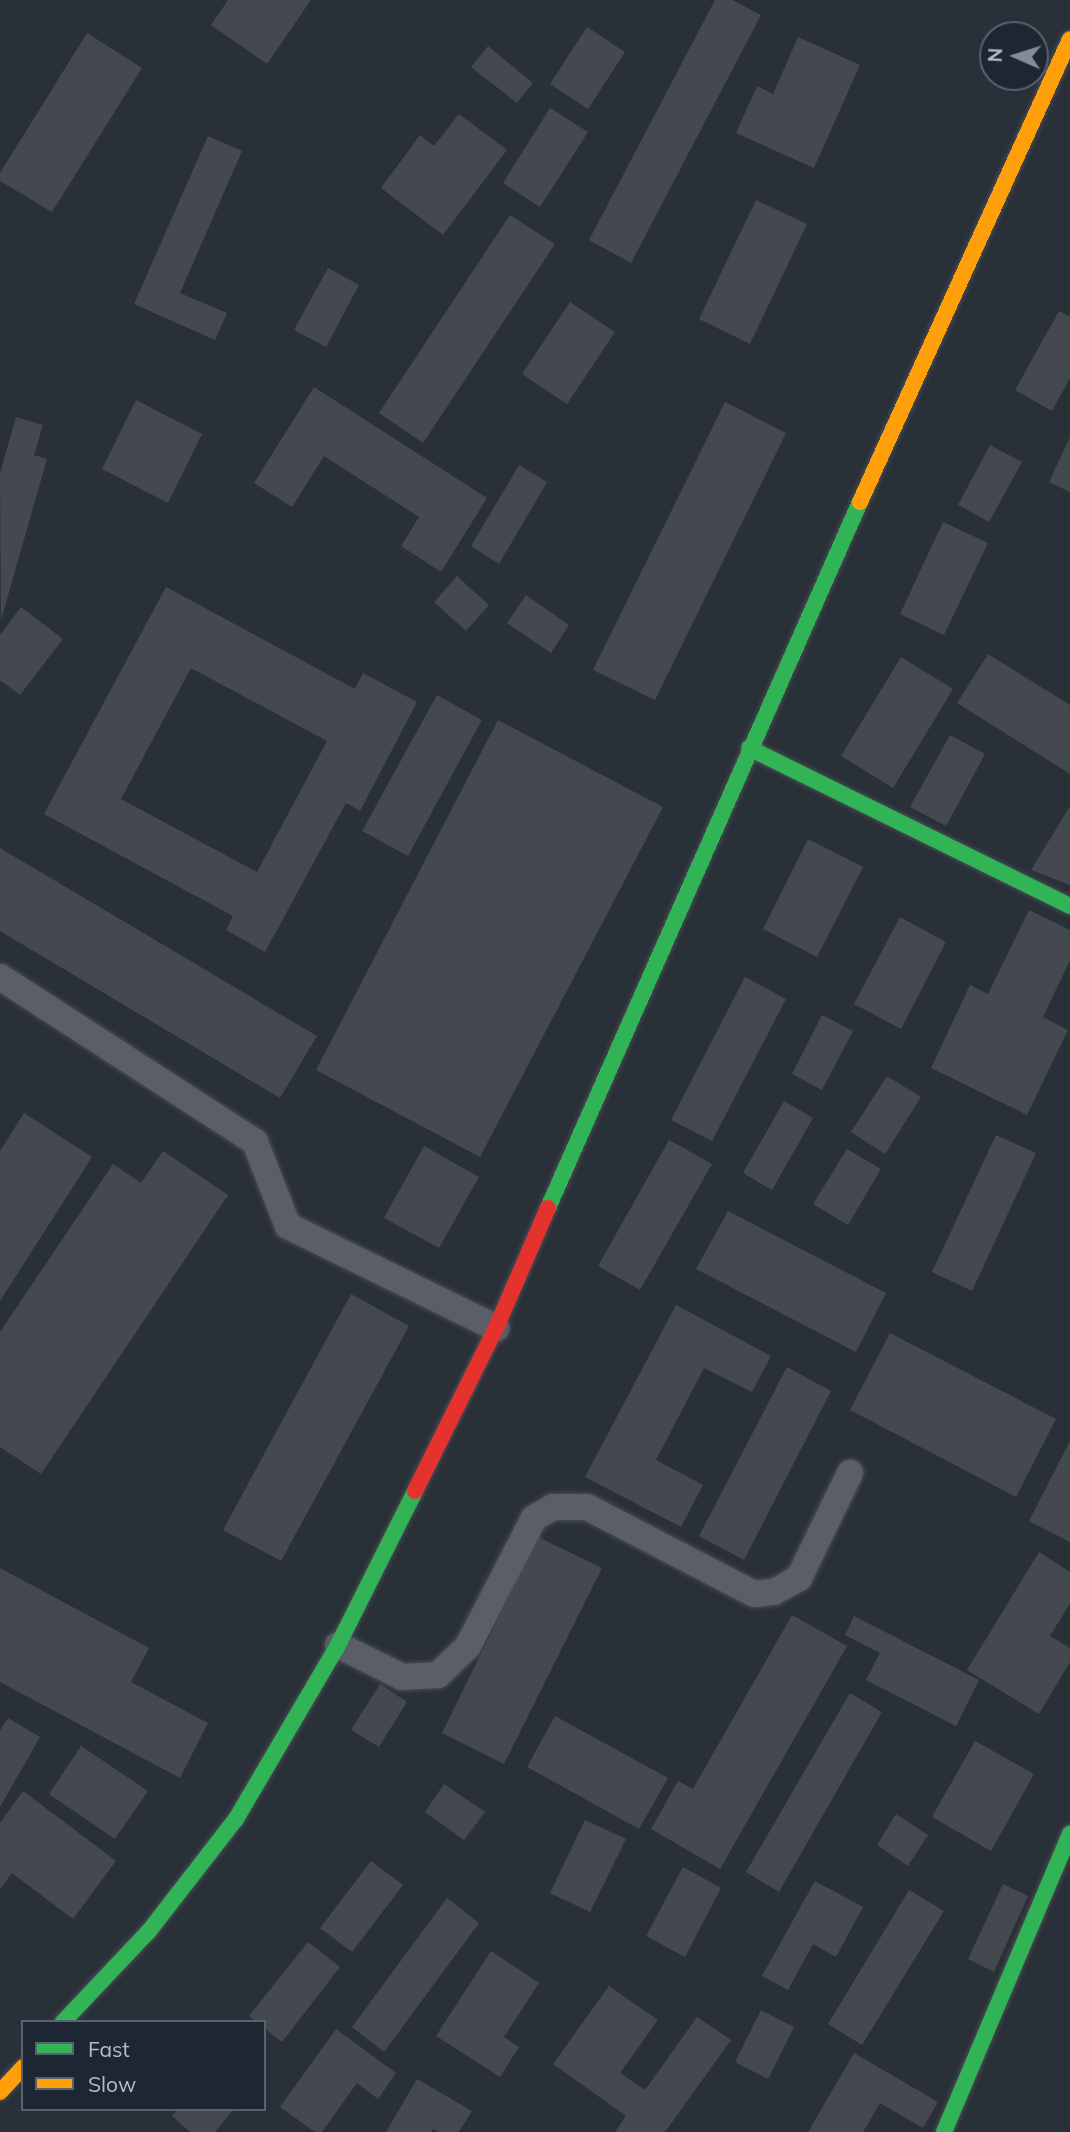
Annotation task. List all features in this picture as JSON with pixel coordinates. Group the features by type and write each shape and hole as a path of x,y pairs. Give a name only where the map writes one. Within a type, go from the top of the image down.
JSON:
{"main road":[{"path":"65,2020 149,1930 236,1819 338,1645 496,1328 750,748 1070,39"},
{"path":"750,748 1070,906"},
{"path":"944,2132 1070,1833"},
{"path":"0,2092 21,2069"}],"lane":[{"path":"0,977 255,1142 288,1226 496,1328"},
{"path":"338,1645 402,1677 438,1675 468,1646 534,1518 553,1507 587,1507 754,1594 774,1592 799,1578 850,1473"}],"building":[{"path":"228,0 311,0 267,64 211,25"},
{"path":"715,0 732,0 761,15 631,263 589,240"},
{"path":"587,27 625,52 588,109 550,84"},
{"path":"87,33 142,68 52,212 0,181 0,173"},
{"path":"798,37 860,65 814,168 736,133 757,86 773,94"},
{"path":"488,46 533,83 517,103 471,67"},
{"path":"550,108 588,132 540,207 503,183"},
{"path":"459,114 507,150 443,235 381,188 420,135 434,146"},
{"path":"208,136 242,151 180,293 227,313 215,340 134,304"},
{"path":"756,200 807,224 750,344 699,319"},
{"path":"510,215 555,244 423,443 379,413"},
{"path":"328,268 359,285 326,347 294,330"},
{"path":"570,302 615,332 567,404 522,374"},
{"path":"1059,311 1070,317 1070,378 1052,411 1015,390"},
{"path":"314,387 487,498 441,572 401,546 419,517 324,456 292,507 254,483"},
{"path":"136,400 202,434 168,503 102,469"},
{"path":"725,402 786,433 655,700 593,670"},
{"path":"16,417 43,425 34,455 47,459 1,620 0,473"},
{"path":"1070,437 1070,492 1049,482"},
{"path":"990,445 1022,462 989,522 958,505"},
{"path":"519,465 547,482 499,564 471,546"},
{"path":"943,522 988,543 944,635 900,614"},
{"path":"457,576 489,605 466,631 434,602"},
{"path":"166,587 355,689 363,673 417,702 360,811 346,803 265,952 226,930 233,916 44,814","holes":["191,668 327,741 257,872 121,799"]},
{"path":"526,595 569,625 551,653 507,623"},
{"path":"21,607 63,639 20,695 0,680 0,635"},
{"path":"988,654 1070,705 1070,774 957,703"},
{"path":"901,657 953,689 893,788 841,756"},
{"path":"437,695 482,720 408,856 362,831"},
{"path":"498,720 663,807 480,1157 316,1070"},
{"path":"950,735 985,754 946,826 910,807"},
{"path":"1070,806 1070,885 1031,870"},
{"path":"808,839 863,867 817,957 763,929"},
{"path":"0,848 317,1036 280,1098 0,931"},
{"path":"1029,910 1070,930 1070,960 1043,1017 1068,1030 1027,1115 931,1068 970,985 988,994"},
{"path":"900,917 946,942 901,1029 854,1004"},
{"path":"745,977 786,999 712,1141 671,1120"},
{"path":"822,1015 853,1031 822,1090 792,1074"},
{"path":"887,1076 921,1097 885,1154 851,1132"},
{"path":"784,1101 813,1118 772,1190 743,1173"},
{"path":"24,1113 92,1157 0,1301 0,1151"},
{"path":"996,1135 1036,1153 972,1291 932,1272"},
{"path":"669,1140 712,1164 640,1290 598,1266"},
{"path":"424,1146 479,1177 439,1248 384,1218"},
{"path":"847,1149 881,1169 848,1225 813,1204"},
{"path":"163,1151 228,1195 41,1474 0,1447 0,1332 113,1164 141,1183"},
{"path":"728,1211 886,1293 856,1352 696,1269"},
{"path":"351,1294 409,1326 281,1561 223,1530"},
{"path":"676,1305 771,1356 752,1392 704,1368 656,1460 703,1485 681,1527 585,1477"},
{"path":"890,1333 1056,1419 1016,1497 850,1410"},
{"path":"787,1367 831,1391 744,1560 699,1536"},
{"path":"1070,1441 1070,1542 1029,1521"},
{"path":"538,1537 602,1568 504,1764 442,1733"},
{"path":"1039,1552 1070,1572 1070,1603 1050,1636 1070,1648 1070,1662 1039,1714 967,1670"},
{"path":"0,1568 149,1648 131,1682 208,1723 180,1778 0,1682"},
{"path":"792,1615 847,1646 720,1869 651,1829 678,1781 693,1789"},
{"path":"854,1616 979,1680 956,1726 866,1680 880,1653 845,1635"},
{"path":"380,1684 407,1702 379,1747 351,1730"},
{"path":"850,1693 882,1712 779,1892 746,1872"},
{"path":"555,1716 668,1778 639,1829 527,1767"},
{"path":"8,1718 40,1737 0,1807 0,1731"},
{"path":"975,1741 1034,1774 991,1851 932,1817"},
{"path":"81,1746 148,1791 115,1839 49,1794"},
{"path":"444,1784 485,1812 464,1840 425,1812"},
{"path":"23,1791 116,1861 73,1919 12,1873 0,1889 0,1823"},
{"path":"896,1814 928,1835 908,1866 877,1845"},
{"path":"585,1820 626,1839 590,1912 550,1893"},
{"path":"371,1861 403,1885 352,1952 320,1928"},
{"path":"683,1867 721,1888 685,1957 646,1936"},
{"path":"815,1881 863,1907 836,1957 813,1944 788,1990 762,1976"},
{"path":"1003,1884 1028,1896 994,1972 968,1959"},
{"path":"909,1890 944,1911 862,2045 828,2024"},
{"path":"447,1898 479,1923 384,2052 352,2027"},
{"path":"308,1942 340,1967 282,2042 266,2030 266,2020 254,2020 249,2016"},
{"path":"491,1951 539,1983 504,2037 519,2047 500,2077 436,2036"},
{"path":"609,1986 658,2020 620,2073 645,2090 697,2017 731,2040 665,2132 615,2132 626,2116 553,2064"},
{"path":"761,2010 794,2027 768,2079 735,2062"},
{"path":"336,2029 396,2073 378,2099 357,2083 322,2132 315,2132 280,2107"},
{"path":"854,2053 938,2102 923,2128 880,2103 863,2132 808,2132"},
{"path":"417,2079 472,2111 459,2132 438,2132 433,2129 431,2132 386,2132"},
{"path":"176,2111 232,2111 215,2132 190,2132 172,2116"}],"traffic: fast":[{"path":"548,1208 860,502"},
{"path":"749,748 1070,906"},
{"path":"65,2020 149,1931 236,1819 338,1645 415,1491"},
{"path":"944,2132 1070,1833"}],"traffic: slow":[{"path":"860,502 1070,39"},
{"path":"0,2092 21,2069"}],"traffic: jam":[{"path":"415,1491 496,1328 548,1208"}]}
